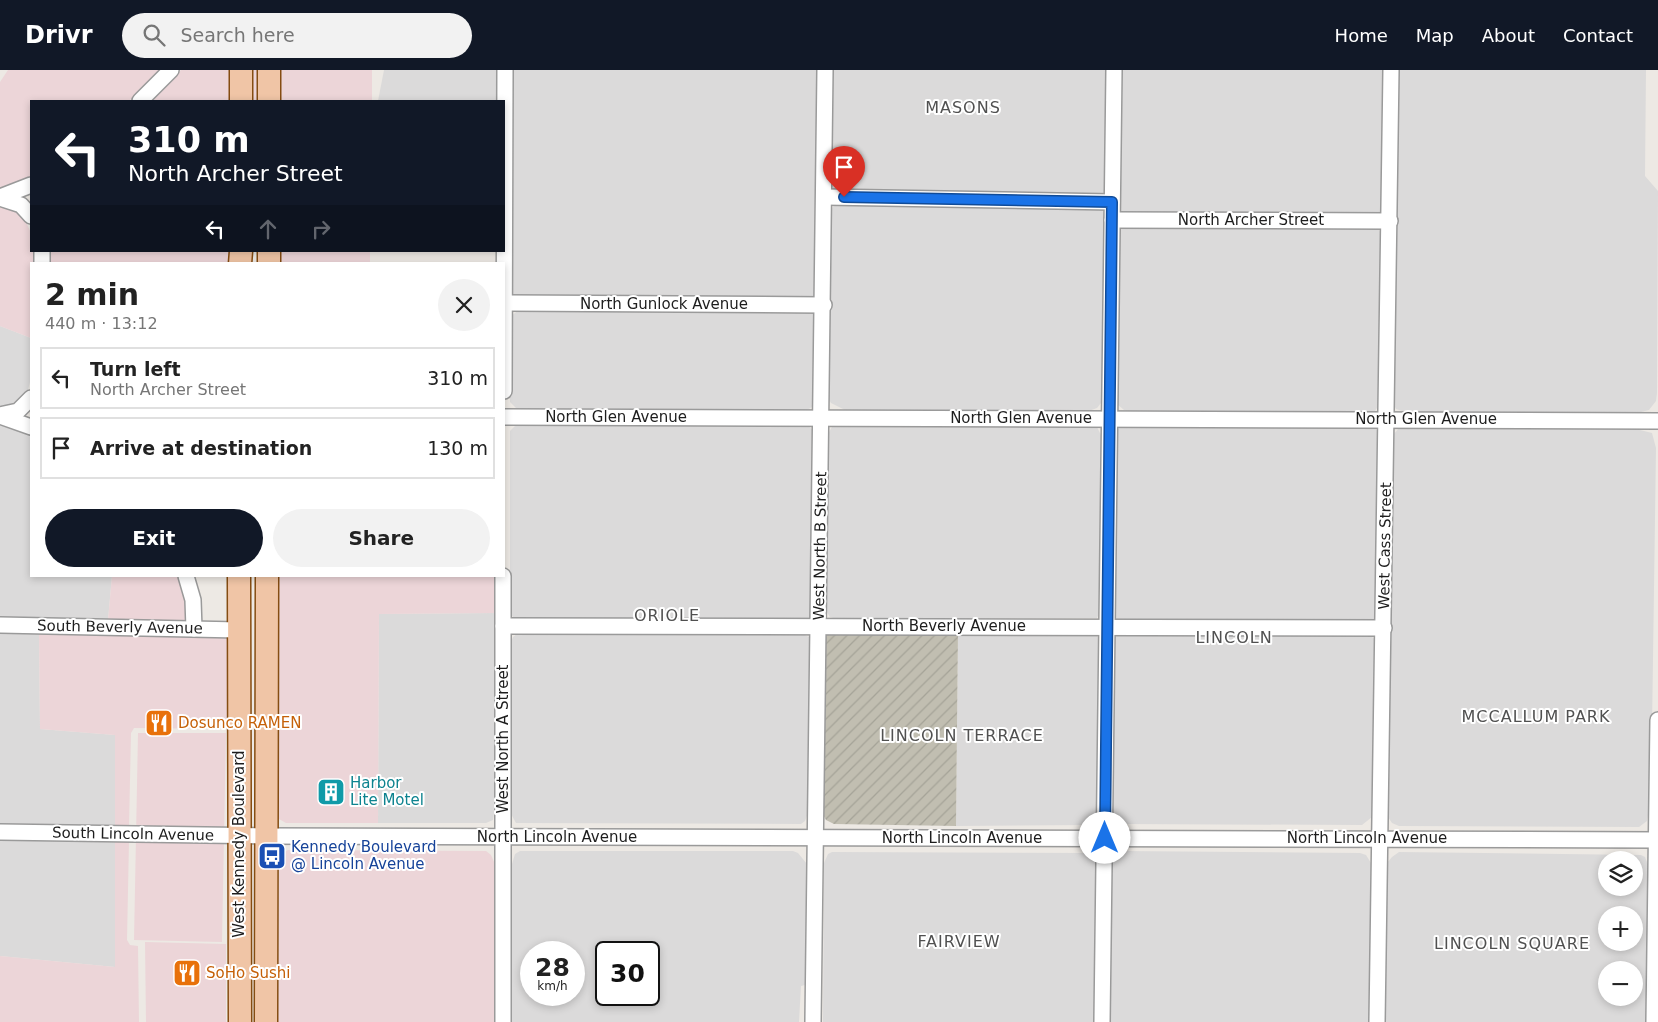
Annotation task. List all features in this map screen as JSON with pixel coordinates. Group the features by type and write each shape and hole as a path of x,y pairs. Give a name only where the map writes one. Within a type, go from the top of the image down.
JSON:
{"main road":[{"path":"241,70 241,100"},
{"path":"269,70 269,100"},
{"name":"West Kennedy Boulevard","path":"239,577 240,1022"},
{"name":"West Kennedy Boulevard","path":"266,1022 267,577"}],"street":[{"path":"141,100 171,70"},
{"path":"505,70 505,303"},
{"name":"West North B Street","path":"813,1022 824,305 825,70"},
{"path":"1102,1022 1114,70"},
{"name":"West Cass Street","path":"1377,1022 1388,418 1391,70"},
{"path":"0,198 30,185"},
{"path":"825,197 1112,202"},
{"path":"0,198 21,205 30,215"},
{"name":"North Archer Street","path":"1112,220 1390,221"},
{"name":"North Gunlock Avenue","path":"505,303 824,305"},
{"path":"0,416 18,411 30,399"},
{"path":"0,416 30,427"},
{"name":"North Glen Avenue","path":"505,417 1388,418 1658,421"},
{"path":"186,577 193,600 194,629"},
{"name":"West North A Street","path":"503,577 503,1022"},
{"name":"South Beverly Avenue","path":"0,625 239,630"},
{"name":"North Beverly Avenue","path":"503,626 1384,628"},
{"path":"1654,1022 1658,720"},
{"name":"South Lincoln Avenue","path":"0,832 266,836"},
{"name":"North Lincoln Avenue","path":"266,836 1657,840"}],"shaded area":[{"path":"8,70 160,70 130,100 30,100 30,177 0,190 0,82"},
{"path":"181,70 233,70 233,100 151,100"},
{"path":"249,70 261,70 261,100 249,100"},
{"path":"280,70 372,70 372,100 280,100"},
{"path":"384,70 498,70 498,100 378,100"},
{"path":"511,70 819,70 817,293 814,297 514,296 512,292"},
{"path":"832,70 1108,70 1105,191 1102,195 834,190 830,182"},
{"path":"1120,70 1385,70 1382,216 1123,214 1119,211"},
{"path":"1397,70 1646,70 1645,176 1658,191 1657,393 1656,401 1649,410 1637,413 1409,413 1396,409 1393,403"},
{"path":"837,203 1100,208 1105,214 1104,396 1101,403 1097,408 1086,412 847,411 831,403 828,398 830,217 831,209"},
{"path":"0,205 16,211 26,222 30,231 30,252 34,252 34,262 30,262 30,338 0,326"},
{"path":"1376,224 1382,235 1380,403 1375,411 1131,412 1124,410 1117,404 1119,231 1123,228 1128,225"},
{"path":"50,252 233,252 233,262 50,262"},
{"path":"280,252 370,252 370,262 280,262"},
{"path":"519,310 813,312 815,314 814,406 805,411 519,411 510,402 511,316"},
{"path":"0,326 30,338 30,382 28,390 14,404 0,408"},
{"path":"0,424 30,435 30,577 112,577 108,620 0,618"},
{"path":"516,425 807,425 813,430 813,616 809,619 517,620 510,611 510,431"},
{"path":"833,425 1096,425 1103,439 1100,611 1097,618 836,619 830,617 825,609 828,434"},
{"path":"1371,425 1380,433 1376,617 1373,621 1114,620 1115,433 1121,426"},
{"path":"1635,426 1640,430 1652,433 1656,448 1651,799 1647,821 1639,827 1399,826 1392,823 1388,817 1386,805 1393,435 1400,427"},
{"path":"112,577 178,577 185,601 185,622 108,620"},
{"path":"279,577 497,577 497,613 379,614 378,823 286,823 279,819"},
{"path":"497,613 497,792 493,820 486,823 378,823 379,614"},
{"path":"958,631 1094,633 1097,636 1100,641 1097,815 1094,822 1089,825 956,826"},
{"path":"958,631 956,826 834,824 826,820 822,813 825,642 827,634"},
{"path":"0,632 39,633 40,729 115,735 115,827 0,825"},
{"path":"39,633 231,637 231,729 134,728 131,733 129,827 115,827 115,735 40,729"},
{"path":"517,634 802,634 809,637 812,640 810,808 805,821 801,824 516,823 510,812 509,647 513,637"},
{"path":"1119,634 1364,635 1372,637 1376,640 1372,817 1362,825 1120,824 1115,822 1111,810 1114,638"},
{"path":"138,733 226,733 222,942 134,940"},
{"path":"0,839 115,841 115,967 0,956"},
{"path":"115,841 129,841 127,940 130,945 138,946 139,1022 0,1022 0,956 115,967"},
{"path":"288,850 486,851 491,855 498,871 497,1022 278,1022 279,855"},
{"path":"520,851 793,851 798,853 807,864 805,985 801,986 799,1022 509,1022 509,874 515,854"},
{"path":"1121,851 1360,853 1366,855 1371,863 1374,881 1372,1022 1108,1022 1111,862 1113,857"},
{"path":"832,852 1090,853 1094,856 1096,864 1096,1022 823,1022 824,863 828,854"},
{"path":"1399,852 1598,854 1598,896 1643,896 1643,856 1645,857 1650,870 1648,1022 1383,1022 1385,879 1387,863"},
{"path":"145,942 226,944 226,1022 146,1022"}],"place":[{"name":"Dosunco RAMEN","path":"159,723"},
{"name":"Harbor Lite Motel","path":"331,792"},
{"name":"Kennedy Boulevard @ Lincoln Avenue","path":"272,856"},
{"name":"SoHo Sushi","path":"187,973"}],"district":[{"name":"MASONS","path":"963,107"},
{"name":"ORIOLE","path":"667,615"},
{"name":"LINCOLN","path":"1234,637"},
{"name":"MCCALLUM PARK","path":"1536,716"},
{"name":"LINCOLN TERRACE","path":"962,735"},
{"name":"FAIRVIEW","path":"959,941"},
{"name":"LINCOLN SQUARE","path":"1512,943"}],"route":[{"path":"844,197 1112,202 1105,838"}]}
